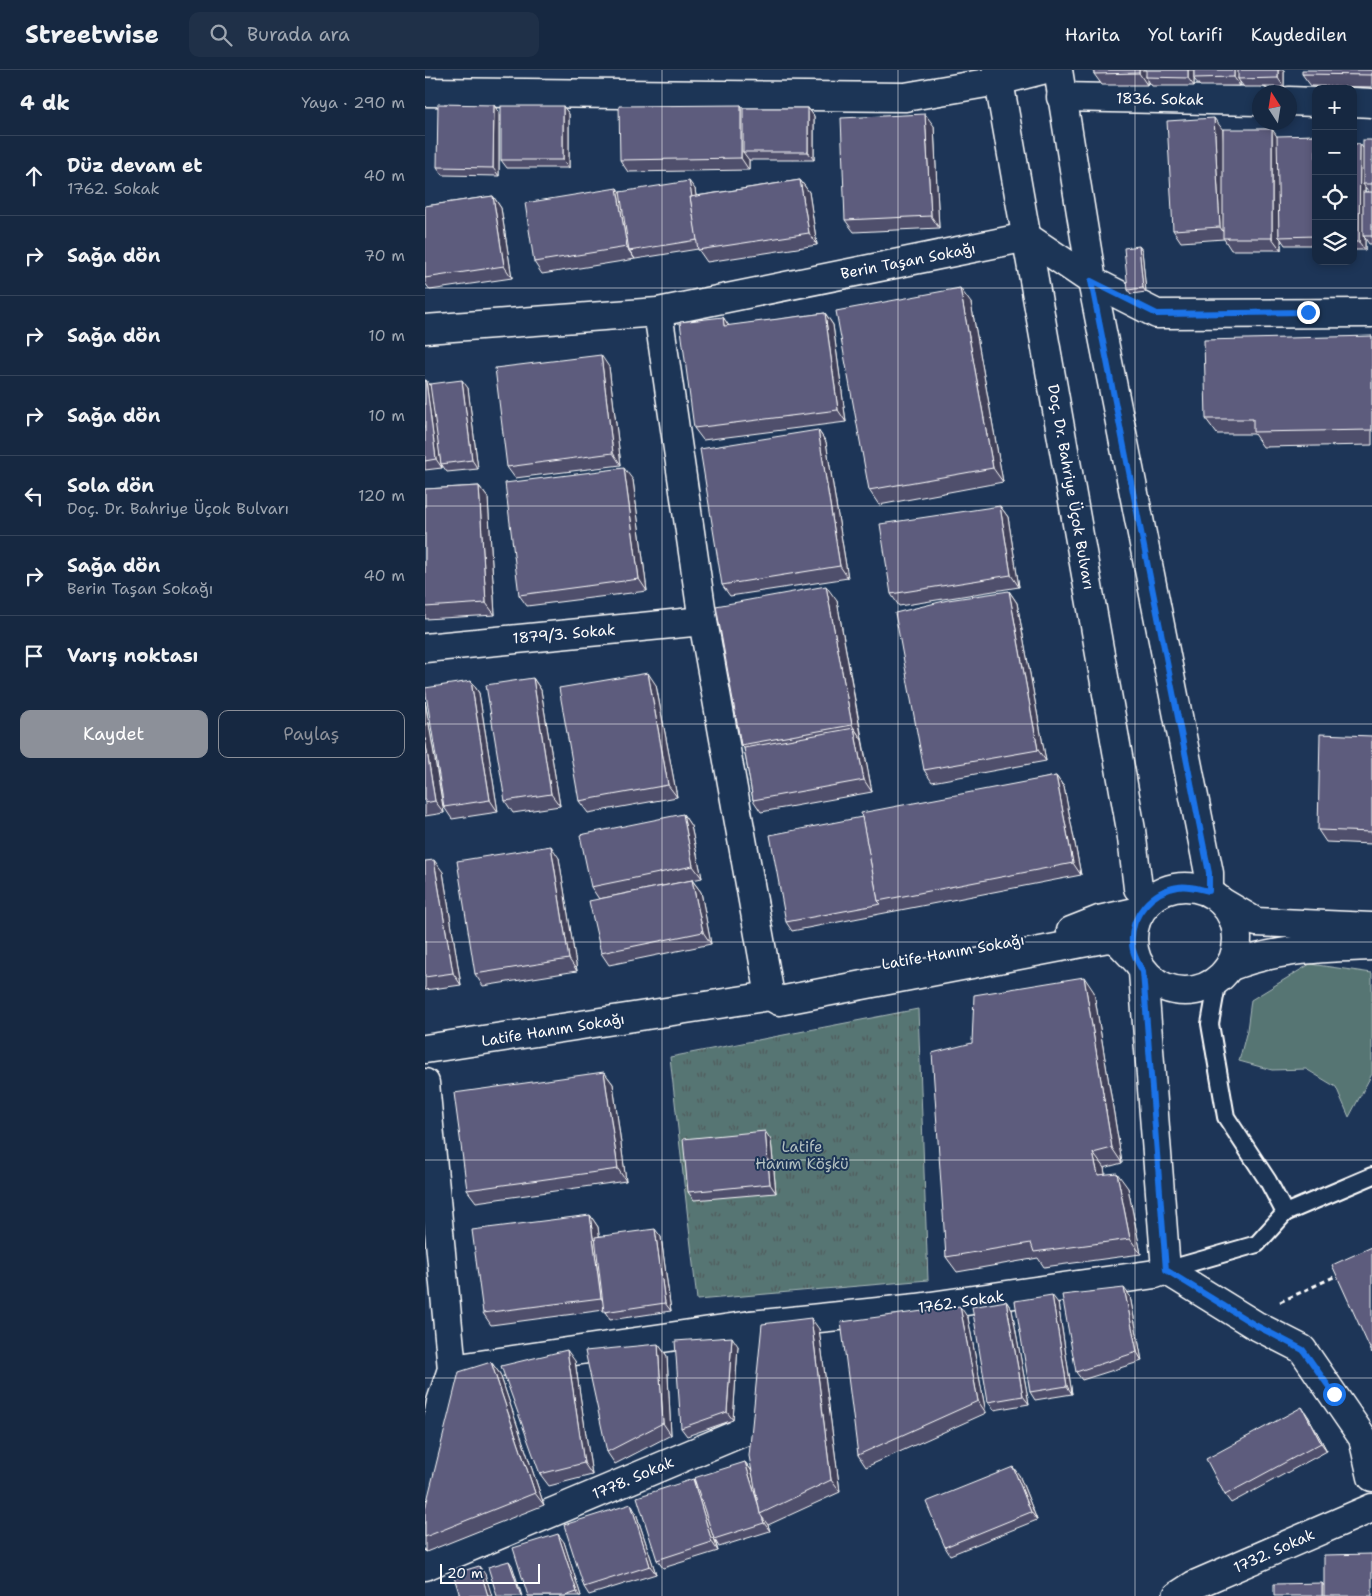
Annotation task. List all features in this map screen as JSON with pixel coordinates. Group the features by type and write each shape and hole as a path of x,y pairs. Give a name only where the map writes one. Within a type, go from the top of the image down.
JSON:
{"street":[{"path":"425,92 905,97 998,75 1042,70"},
{"path":"1058,70 1091,281 1209,873 1215,896 1232,916 1237,933 1236,951 1224,973"},
{"name":"Doç. Dr. Bahriye Üçok Bulvarı","path":"998,75 1131,830 1138,888 1145,905"},
{"name":"1836. Sokak","path":"1061,98 1252,101"},
{"path":"1297,101 1312,102"},
{"path":"1357,102 1372,103"},
{"path":"1027,237 1091,281 1157,314 1372,313"},
{"name":"Berin Taşan Sokağı","path":"425,329 658,312 1027,237"},
{"path":"658,312 703,621 770,996"},
{"name":"1879/3. Sokak","path":"425,648 703,621"},
{"path":"1372,927 1255,922 1215,896 1179,887 1164,891 1145,905 1133,926 1132,943 1139,966 1166,1270 1243,1318 1303,1350 1363,1438 1372,1477"},
{"name":"Latife Hanım Sokağı","path":"770,996 781,984 1075,930 1145,905"},
{"name":"Latife Hanım Sokağı","path":"425,1050 770,996 779,1001 1108,938 1117,940 1139,966"},
{"path":"1139,966 1157,984 1172,990 1189,991 1205,988 1224,973 1257,956 1299,948 1372,946"},
{"path":"425,1083 453,1369 433,1400 425,1485"},
{"name":"1762. Sokak","path":"453,1369 751,1325 917,1308 1155,1274 1166,1270"},
{"name":"1778. Sokak","path":"425,1566 743,1432 751,1325"},
{"name":"1732. Sokak","path":"1189,1592 1372,1508"}],"lane":[{"path":"1224,973 1210,1024 1226,1117 1268,1181 1285,1213"},
{"path":"1166,1270 1257,1244 1285,1213 1372,1176"}],"path":[{"path":"1243,1318 1346,1271"}],"green space":[{"path":"1310,964 1372,973 1372,1074 1349,1117 1336,1087 1306,1069 1272,1070 1239,1061 1247,1030 1251,1000"},
{"name":"Latife Hanım Köşkü","path":"918,1009 928,1280 697,1300 670,1057"}],"building":[{"path":"1094,70 1139,70 1139,73 1094,74"},
{"path":"1146,70 1188,70 1188,78 1146,77"},
{"path":"1194,70 1234,70 1234,77 1194,78"},
{"path":"1238,70 1278,70 1278,78 1238,79"},
{"path":"1302,70 1372,70 1372,75 1302,74"},
{"path":"438,104 494,105 493,168 437,167"},
{"path":"741,105 741,158 620,160 619,106"},
{"path":"501,106 563,106 563,160 501,160"},
{"path":"743,108 808,108 808,152 743,152"},
{"path":"925,114 931,216 845,220 841,118"},
{"path":"1214,118 1220,227 1173,230 1167,121"},
{"path":"1223,129 1272,130 1272,238 1223,238"},
{"path":"1312,135 1312,236 1279,237 1277,136"},
{"path":"1363,140 1372,140 1372,184 1363,184"},
{"path":"1357,144 1360,144 1359,242 1357,242"},
{"path":"800,180 809,233 698,250 690,197"},
{"path":"689,181 697,240 629,251 620,192"},
{"path":"617,188 627,247 534,262 525,203"},
{"path":"1363,192 1372,192 1372,236 1363,236"},
{"path":"493,196 504,266 425,278 425,206"},
{"path":"1139,246 1143,288 1128,290 1124,248"},
{"path":"960,288 993,468 869,490 836,311"},
{"path":"825,313 838,410 694,428 680,322 723,317 724,326"},
{"path":"1372,336 1372,430 1253,432 1253,419 1206,419 1204,340"},
{"path":"601,355 613,453 507,467 495,368"},
{"path":"425,380 436,459 425,461"},
{"path":"462,380 472,460 441,464 430,384"},
{"path":"818,430 840,566 722,585 700,449"},
{"path":"624,468 639,579 519,595 505,483"},
{"path":"479,486 486,603 425,607 425,489"},
{"path":"1000,506 1011,575 891,594 880,524"},
{"path":"826,586 852,725 741,745 716,606"},
{"path":"1009,591 1038,750 924,770 895,613 948,600"},
{"path":"648,673 668,785 579,801 559,688"},
{"path":"533,678 551,794 505,801 486,685"},
{"path":"471,681 490,800 444,807 425,688"},
{"path":"854,728 864,780 753,800 744,748"},
{"path":"1320,734 1372,736 1372,832 1318,830"},
{"path":"425,739 435,801 425,803"},
{"path":"1056,776 1073,863 878,901 861,813"},
{"path":"683,814 693,866 591,887 580,835"},
{"path":"862,817 878,901 881,904 786,922 770,835"},
{"path":"551,846 569,959 475,974 457,861"},
{"path":"434,860 453,973 425,977 425,861"},
{"path":"692,880 703,932 601,953 589,901"},
{"path":"1084,977 1112,1148 1093,1153 1098,1175 1117,1173 1130,1239 1034,1252 1031,1243 946,1257 932,1053 972,1043 974,995"},
{"path":"604,1072 618,1169 467,1190 454,1093"},
{"path":"765,1131 770,1184 688,1192 683,1139"},
{"path":"590,1215 601,1298 483,1313 472,1230"},
{"path":"655,1229 665,1303 604,1312 595,1237"},
{"path":"1372,1247 1372,1353 1332,1265"},
{"path":"1124,1288 1137,1352 1076,1372 1062,1295"},
{"path":"1052,1295 1067,1386 1030,1392 1015,1301"},
{"path":"1006,1301 1023,1396 988,1402 972,1307"},
{"path":"960,1306 978,1401 858,1455 841,1322"},
{"path":"811,1318 831,1480 760,1514 749,1456 762,1324"},
{"path":"732,1337 727,1412 681,1428 675,1341"},
{"path":"658,1344 663,1423 607,1452 585,1351"},
{"path":"567,1350 584,1463 540,1474 501,1366"},
{"path":"491,1362 535,1493 425,1537 425,1509 459,1372"},
{"path":"1302,1407 1321,1443 1225,1495 1206,1459"},
{"path":"745,1462 764,1523 714,1539 694,1478"},
{"path":"1013,1467 1031,1512 945,1547 926,1502"},
{"path":"693,1479 712,1542 657,1560 637,1497"},
{"path":"631,1504 650,1566 584,1587 564,1525"},
{"path":"558,1534 577,1592 565,1596 528,1596 513,1548"},
{"path":"1372,1554 1372,1596 1324,1596 1324,1555"},
{"path":"509,1561 521,1596 497,1596 488,1567"},
{"path":"479,1566 488,1596 460,1596 453,1574"},
{"path":"1322,1583 1322,1596 1274,1596 1274,1584"}],"route":[{"path":"1308,312 1157,314 1091,281 1209,873 1209,891 1179,887 1164,891 1151,899 1140,911 1133,926 1132,943 1136,960 1143,972 1166,1270 1255,1325 1303,1350 1334,1394"}]}
